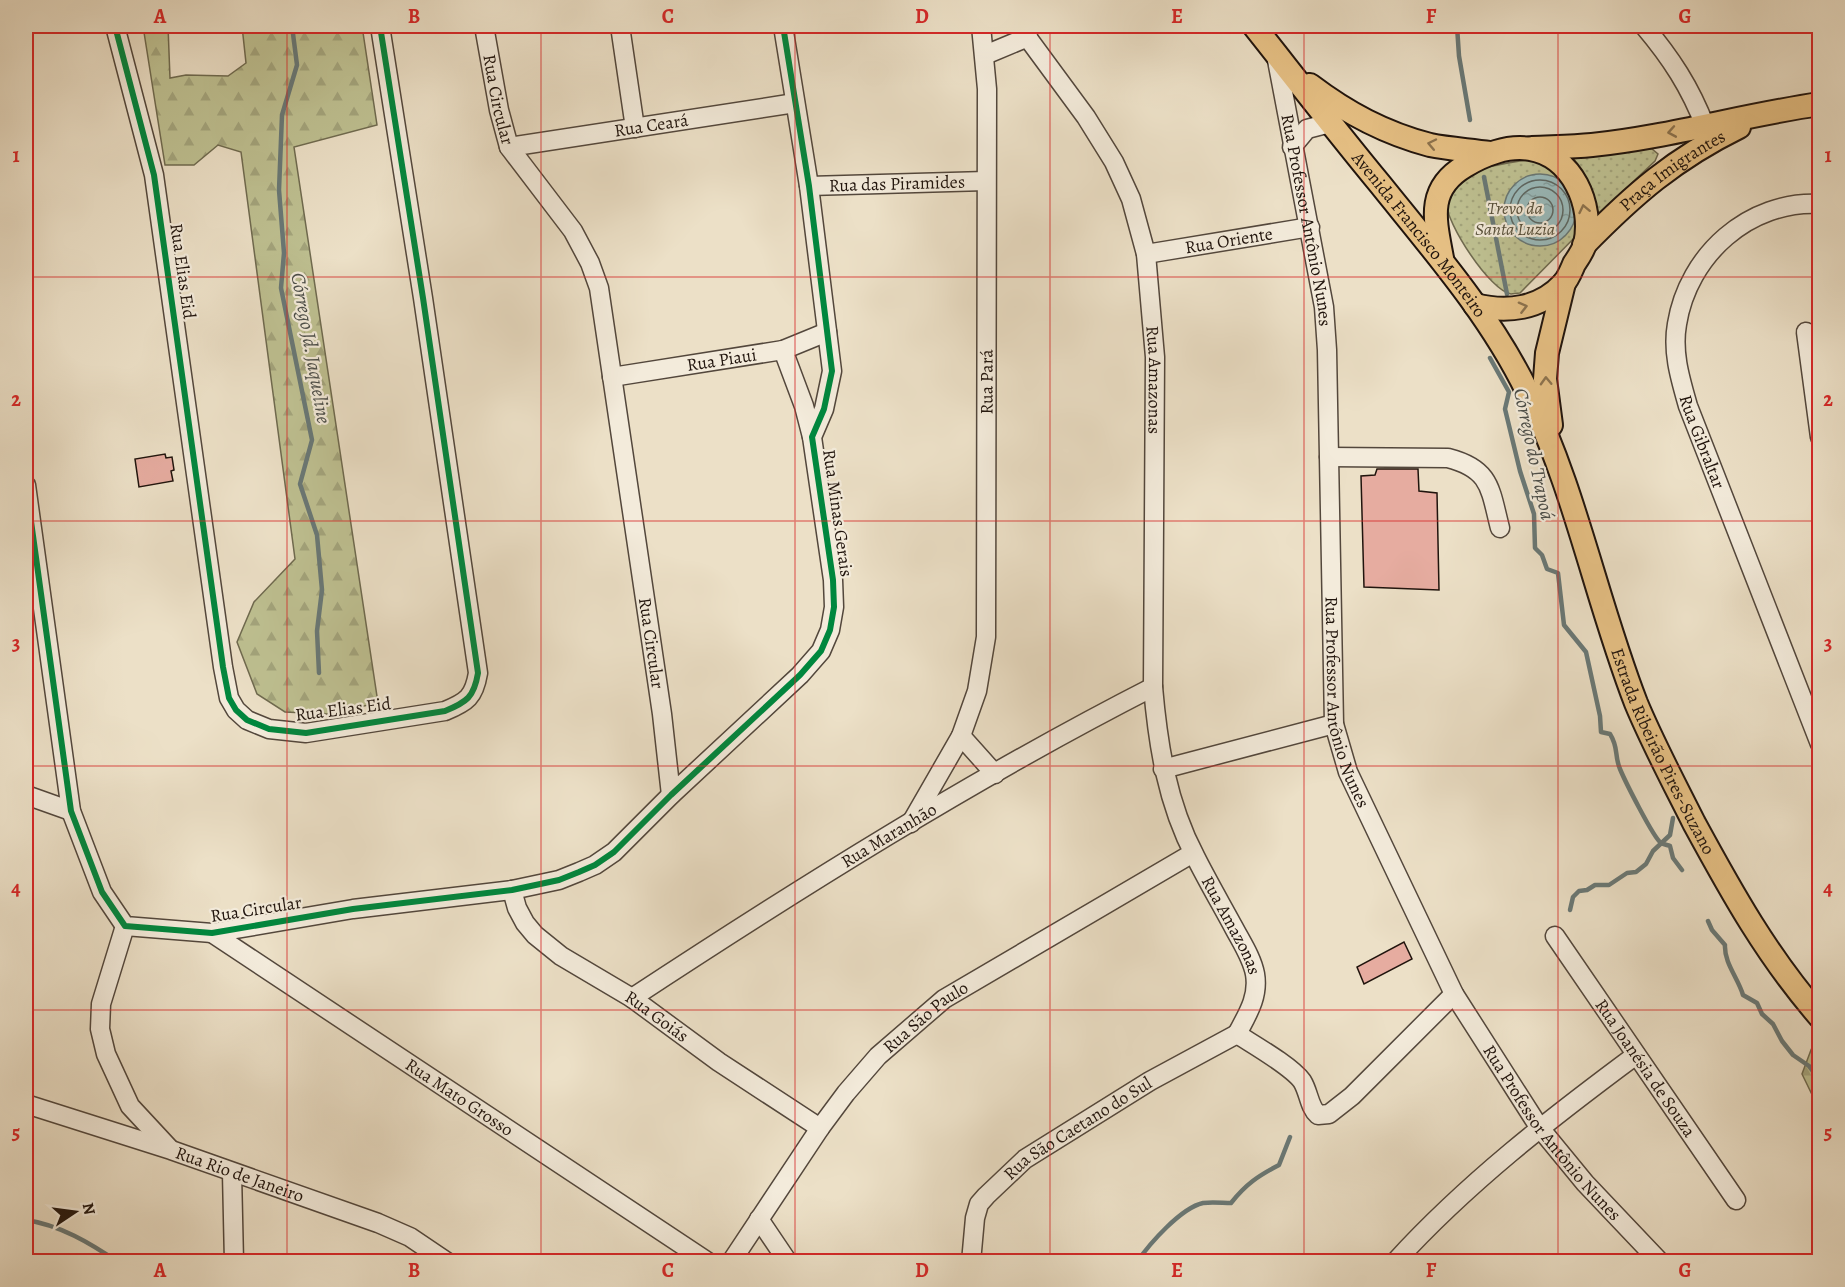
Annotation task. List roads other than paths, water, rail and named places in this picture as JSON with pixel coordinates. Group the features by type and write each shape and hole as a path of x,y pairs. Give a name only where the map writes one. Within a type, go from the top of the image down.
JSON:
{"main road":[{"name":"Avenida Francisco Monteiro","path":"1254,26 1443,261 1475,305 1517,371 1557,459"},
{"path":"1281,60 1340,107 1395,134 1431,145 1490,153 1528,148 1592,145 1705,126 1770,111 1820,104"},
{"name":"Praça Imigrantes","path":"1584,245 1629,200 1682,159 1714,139 1770,111"},
{"path":"1528,148 1545,153 1565,168 1575,180 1583,201 1586,219 1584,245 1564,283 1546,353 1545,379 1557,459"},
{"path":"1443,261 1435,223 1436,202 1442,186 1464,167 1490,153"},
{"path":"1475,305 1494,310 1531,305 1547,297 1564,283"},
{"name":"Estrada Ribeirão Pires-Suzano","path":"1557,459 1636,702 1662,761 1741,909 1772,958 1820,1017"}],"street":[{"name":"Rua Elias Eid","path":"115,26 154,175 229,698 236,710 247,720 269,729 306,733 445,711 461,704 471,696 476,686 478,673 380,26"},
{"name":"Rua Circular","path":"125,926 212,933 353,909 512,890 559,880 595,865 614,852 671,795 663,714 599,288 590,262 573,231 509,147 499,110 484,26"},
{"path":"620,26 635,128"},
{"name":"Rua Minas Gerais","path":"783,26 809,186 832,371 824,409 812,437"},
{"name":"Rua Pará","path":"911,823 961,736 977,690 986,637 985,55 981,26"},
{"path":"1644,26 1695,97 1705,126"},
{"path":"985,55 1023,31"},
{"name":"Rua Amazonas","path":"1023,31 1086,117 1114,162 1131,199 1146,254 1155,357 1153,687 1157,730 1163,769 1175,810 1193,853 1252,962 1256,976 1255,996 1237,1034"},
{"name":"Rua Professor Antônio Nunes","path":"1281,60 1292,147 1310,227 1325,318 1328,350 1334,724 1348,772 1455,994 1539,1127 1585,1183 1660,1262"},
{"name":"Rua Ceará","path":"509,147 795,103"},
{"path":"1292,147 1307,129 1330,123"},
{"name":"Rua das Piramides","path":"809,186 986,181"},
{"name":"Rua Gibraltar","path":"1820,204 1805,203 1770,211 1734,228 1700,263 1685,293 1677,324 1676,363 1688,406 1820,744"},
{"name":"Rua Oriente","path":"1146,254 1310,227"},
{"name":"Rua Piaui","path":"612,377 783,350 827,332"},
{"path":"1806,332 1820,437"},
{"name":"Rua Minas Gerais","path":"671,795 800,675 821,651 830,630 834,607 833,580 812,437 804,406 783,350"},
{"path":"1329,457 1448,458 1461,462 1476,469 1488,484 1500,528"},
{"path":"26,485 70,811 102,892 125,926 101,1004 100,1029 106,1054 130,1106 171,1150"},
{"name":"Rua Maranhão","path":"633,998 758,916 911,823 1078,725 1153,687"},
{"path":"1163,769 1334,724"},
{"path":"961,736 995,774"},
{"path":"27,800 70,811"},
{"name":"Rua São Paulo","path":"731,1262 820,1128 856,1080 878,1056 944,999 1193,853"},
{"name":"Rua Goiás","path":"512,890 521,915 535,935 561,956 633,998 719,1062 820,1128"},
{"name":"Rua Mato Grosso","path":"212,933 708,1262"},
{"name":"Rua Joanésia de Souza","path":"1555,936 1736,1200"},
{"path":"1237,1034 1297,1076 1307,1091 1314,1111 1322,1116 1329,1114 1352,1096 1455,994"},
{"name":"Rua São Caetano do Sul","path":"971,1262 975,1218 980,1204 1025,1159 1150,1081 1237,1034"},
{"path":"1395,1262 1426,1227 1539,1127 1636,1055"},
{"name":"Rua Rio de Janeiro","path":"26,1104 171,1150 378,1223 410,1237 447,1262"},
{"path":"232,1173 234,1262"},
{"path":"759,1219 788,1262"}],"water":[{"path":"1540,174 1560,180 1570,190 1576,210 1570,230 1560,240 1540,246 1520,240 1510,230 1504,210 1510,190 1520,180"}],"waterway":[{"name":"Córrego Jd. Jaqueline","path":"292,26 297,65 282,115 279,190 284,253 281,288 312,440 300,484 317,535 322,590 317,631 319,673"},
{"name":"Córrego do Trapoá","path":"1457,26 1459,56 1470,120"},
{"path":"1484,177 1507,294"},
{"name":"Córrego do Trapoá","path":"1490,358 1509,392 1505,409 1520,471 1534,514 1535,548 1542,555 1547,569 1558,573 1564,625 1586,652 1600,716 1601,732 1610,734 1615,743 1620,769 1639,808 1657,839 1670,846 1673,858 1682,870"},
{"path":"1570,910 1573,897 1579,891 1587,890 1595,885 1609,885 1627,873 1636,872 1646,864 1653,851 1670,835 1673,818"},
{"name":"Córrego do Trapoá","path":"1708,921 1712,930 1725,945 1729,964 1743,995 1757,1003 1762,1014 1773,1024 1793,1055 1809,1066 1820,1080"},
{"path":"1137,1262 1158,1236 1185,1212 1203,1203 1231,1203 1253,1181 1279,1165 1290,1137"},
{"path":"26,1220 39,1222 74,1236 118,1262"}],"park label":[{"name":"Trevo da Santa Luzia","path":"1515,218"}]}
